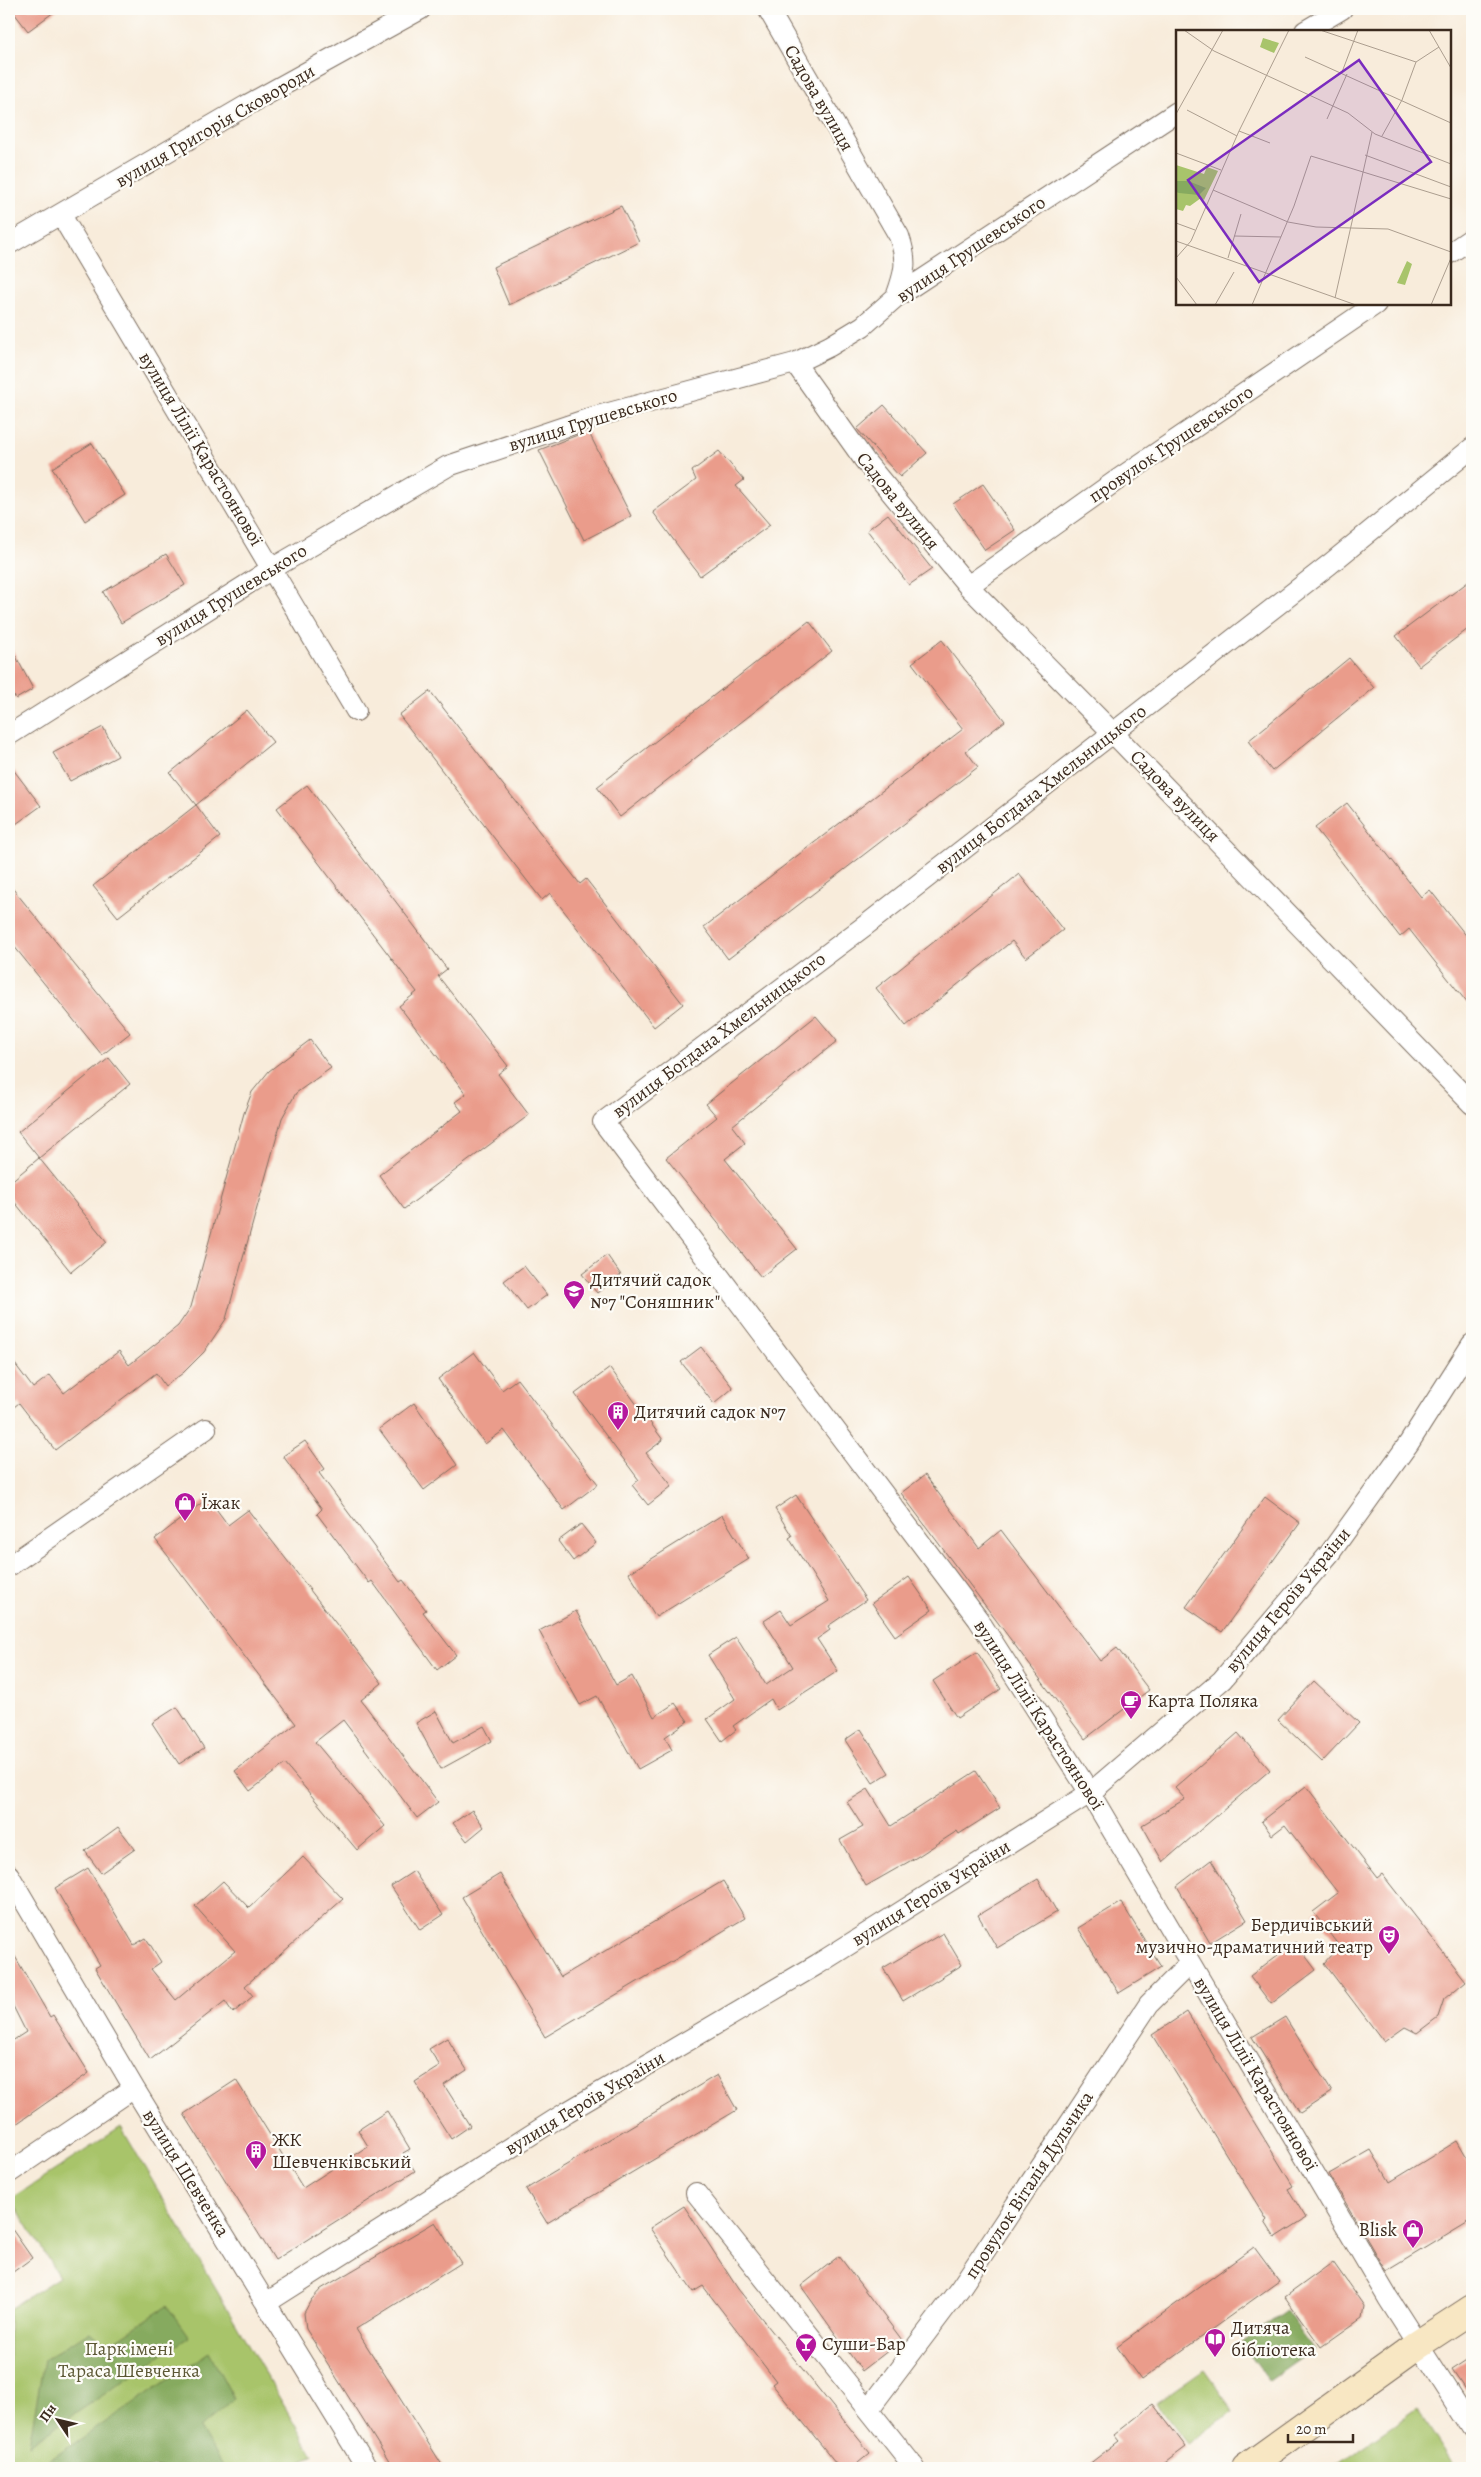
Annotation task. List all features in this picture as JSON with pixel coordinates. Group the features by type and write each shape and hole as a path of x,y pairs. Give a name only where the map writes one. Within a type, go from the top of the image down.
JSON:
{"street":[{"name":"вулиця Григорія Сковороди","path":"9,244 249,104 421,9"},
{"name":"Садова вулиця","path":"768,9 899,236 905,255 905,274 896,297"},
{"path":"1307,30 1342,9"},
{"name":"вулиця Грушевського","path":"9,735 273,568 448,466 594,417 794,363 830,346 863,326 896,297 1176,113"},
{"name":"вулиця Лілії Карастоянової","path":"61,215 273,568 356,711"},
{"path":"1451,252 1472,238"},
{"name":"провулок Грушевського","path":"968,586 1117,480 1375,305"},
{"name":"Садова вулиця","path":"794,363 865,461 968,586 1472,1104"},
{"name":"вулиця Богдана Хмельницького","path":"603,1122 866,925 1330,564 1472,448"},
{"name":"вулиця Лілії Карастоянової","path":"603,1122 978,1619 1090,1793 1417,2345 1472,2429"},
{"name":"вулиця Героїв України","path":"266,2303 567,2112 818,1964 1090,1793 1228,1672 1330,1553 1409,1443 1472,1344"},
{"path":"9,1566 206,1429"},
{"name":"вулиця Шевченка","path":"9,1876 134,2088 367,2468"},
{"name":"провулок Віталія Дульчика","path":"868,2409 961,2287 1149,2004 1190,1963"},
{"path":"9,2173 134,2088"},
{"path":"696,2192 915,2468"},
{"path":"1246,2468 1417,2345 1472,2309"}],"green space":[{"name":"Парк імені Тараса Шевченка","path":"121,2127 313,2455 287,2468 9,2468 9,2309 59,2277 11,2199"},
{"path":"167,2306 189,2337 29,2445 44,2360 90,2331 107,2346"},
{"path":"1286,2311 1314,2349 1269,2381 1241,2343"},
{"path":"209,2352 234,2399 200,2428 223,2468 38,2468"},
{"path":"1204,2370 1233,2411 1188,2444 1157,2403"},
{"path":"1417,2409 1455,2468 1331,2468"}],"building":[{"path":"11,9 58,9 28,31"},
{"path":"621,206 639,242 509,305 493,267"},
{"path":"884,405 927,453 900,477 857,429"},
{"path":"588,431 631,516 584,540 539,450"},
{"path":"92,443 125,495 85,521 52,468"},
{"path":"719,451 744,480 736,486 770,525 700,576 653,512 696,480 692,471"},
{"path":"983,484 1015,530 985,550 953,504"},
{"path":"888,514 932,569 909,585 867,530"},
{"path":"166,554 185,585 121,623 103,592"},
{"path":"1472,579 1472,626 1419,666 1396,636"},
{"path":"809,621 832,651 620,817 597,787"},
{"path":"942,640 1005,721 966,751 978,767 728,959 704,927 963,729 912,663"},
{"path":"9,643 33,689 16,699 14,696 9,699"},
{"path":"1349,658 1374,688 1272,771 1248,741"},
{"path":"430,691 580,884 586,879 683,1004 654,1027 550,893 542,900 399,715"},
{"path":"247,710 273,742 196,805 170,773"},
{"path":"103,727 118,756 70,781 53,753"},
{"path":"9,764 41,806 9,829"},
{"path":"307,785 447,969 438,976 508,1066 498,1074 529,1115 404,1209 379,1175 462,1111 455,1102 466,1094 399,1006 417,992 277,808"},
{"path":"1347,803 1421,897 1430,890 1472,943 1472,1009 1409,929 1400,937 1315,828"},
{"path":"196,805 220,837 118,917 93,886"},
{"path":"1019,874 1063,930 1026,958 1012,941 906,1026 876,988"},
{"path":"9,884 130,1033 102,1055 9,940"},
{"path":"816,1016 837,1041 732,1126 745,1143 725,1159 797,1249 761,1277 666,1158 717,1117 706,1104"},
{"path":"310,1040 331,1068 296,1093 282,1118 226,1319 204,1352 183,1373 165,1386 156,1373 55,1450 19,1403 9,1411 9,1356 33,1388 50,1375 64,1393 119,1351 129,1365 178,1326 191,1307 244,1113 252,1092 269,1071"},
{"path":"109,1058 130,1084 39,1158 18,1132"},
{"path":"39,1158 107,1242 71,1272 9,1195 9,1183"},
{"path":"607,1255 621,1275 597,1293 582,1274"},
{"path":"524,1266 547,1295 527,1310 504,1281"},
{"path":"701,1347 733,1388 714,1404 681,1362"},
{"path":"474,1352 502,1390 517,1379 598,1484 564,1510 504,1430 485,1444 438,1379"},
{"path":"610,1368 663,1440 646,1453 672,1486 648,1505 632,1485 639,1480 575,1394"},
{"path":"414,1403 457,1465 424,1490 379,1429"},
{"path":"305,1441 325,1469 319,1473 400,1582 403,1580 426,1610 423,1612 456,1655 437,1670 372,1581 369,1583 317,1514 322,1509 283,1456"},
{"path":"925,1475 979,1548 1001,1530 1100,1661 1117,1648 1149,1690 1085,1739 901,1493"},
{"path":"796,1495 866,1600 828,1626 830,1630 817,1639 838,1671 777,1710 771,1699 733,1726 736,1730 722,1741 707,1719 735,1699 708,1655 736,1637 766,1685 793,1667 764,1621 781,1610 791,1625 829,1601 789,1538 792,1536 775,1509"},
{"path":"1265,1497 1300,1523 1222,1632 1186,1607"},
{"path":"208,1498 228,1525 248,1510 382,1683 361,1700 438,1802 417,1818 343,1720 315,1742 385,1826 357,1850 285,1764 250,1791 235,1771 296,1724 155,1539"},
{"path":"722,1515 749,1559 656,1617 629,1573"},
{"path":"581,1524 596,1543 573,1561 558,1541"},
{"path":"909,1577 932,1610 895,1636 872,1603"},
{"path":"576,1611 616,1685 632,1676 654,1717 675,1703 688,1721 665,1737 672,1750 638,1769 597,1696 580,1705 539,1631"},
{"path":"977,1652 1001,1689 957,1718 933,1681"},
{"path":"1314,1681 1359,1723 1322,1762 1278,1720"},
{"path":"177,1707 204,1748 179,1764 152,1723"},
{"path":"436,1711 453,1743 484,1726 492,1741 441,1769 416,1723"},
{"path":"861,1729 889,1773 873,1783 845,1740"},
{"path":"1238,1733 1270,1770 1163,1862 1142,1825 1185,1799 1175,1788"},
{"path":"976,1771 1000,1808 959,1834 957,1831 917,1857 866,1886 840,1840 863,1827 847,1802 868,1789 891,1826"},
{"name":"Бердичівський музично-драматичний театр","path":"1306,1786 1377,1878 1382,1874 1466,1981 1444,1999 1438,2017 1417,2033 1405,2027 1384,2042 1324,1963 1339,1946 1313,1912 1338,1893 1285,1825 1272,1835 1261,1821"},
{"path":"472,1810 484,1827 467,1841 453,1823"},
{"path":"118,1827 135,1849 101,1873 85,1851"},
{"path":"303,1857 343,1899 245,1986 253,1996 233,2013 225,2001 150,2060 95,1968 100,1965 55,1888 88,1868 134,1945 146,1938 161,1962 151,1969 176,2000 235,1951 195,1906 223,1881 249,1908"},
{"path":"1211,1860 1247,1920 1210,1943 1177,1886"},
{"path":"414,1871 443,1915 420,1930 391,1886"},
{"path":"500,1874 561,1977 723,1881 745,1918 545,2037 462,1897"},
{"path":"1038,1879 1057,1912 997,1948 978,1915"},
{"path":"1121,1902 1161,1967 1119,1993 1078,1928"},
{"path":"943,1933 962,1965 903,2001 883,1968"},
{"path":"1295,1942 1316,1970 1271,2004 1250,1976"},
{"path":"9,1946 50,2017 53,2015 89,2073 9,2129 9,2043 26,2032 9,1998"},
{"path":"1187,2012 1293,2186 1288,2189 1306,2218 1275,2238 1265,2222 1267,2220 1152,2035"},
{"path":"1285,2017 1332,2092 1300,2113 1252,2037"},
{"path":"447,2038 467,2070 444,2085 470,2126 451,2139 415,2082 440,2066 429,2049"},
{"path":"717,2075 737,2110 547,2223 526,2189"},
{"name":"ЖК Шевченківський","path":"236,2080 303,2188 368,2146 358,2130 387,2111 410,2149 403,2153 415,2171 275,2260 184,2114"},
{"path":"1457,2141 1472,2167 1472,2220 1386,2272 1329,2174 1371,2150 1390,2182"},
{"path":"684,2206 738,2289 870,2453 852,2468 840,2468 772,2384 776,2381 703,2286 693,2292 650,2228"},
{"path":"435,2222 461,2263 356,2329 444,2468 393,2468 306,2329 304,2313 311,2300 321,2289"},
{"path":"9,2225 32,2258 9,2275"},
{"path":"1254,2247 1279,2281 1141,2380 1117,2347"},
{"path":"839,2256 902,2340 862,2371 801,2286"},
{"path":"1333,2262 1364,2306 1362,2318 1321,2347 1285,2297"},
{"path":"1472,2357 1472,2400 1452,2370"},
{"path":"1153,2404 1186,2447 1158,2468 1084,2468 1119,2441 1114,2435"}],"place":[{"name":"Дитячий садок №7 \"Соняшник\"","path":"574,1310"},
{"name":"Дитячий садок №7","path":"618,1431"},
{"name":"Їжак","path":"185,1522"},
{"name":"Карта Поляка","path":"1131,1720"},
{"name":"Бердичівський музично-драматичний театр","path":"1389,1955"},
{"name":"ЖК Шевченківський","path":"256,2170"},
{"name":"Blisk","path":"1413,2249"},
{"name":"Дитяча бібліотека","path":"1215,2358"},
{"name":"Суши-Бар","path":"806,2363"}]}
